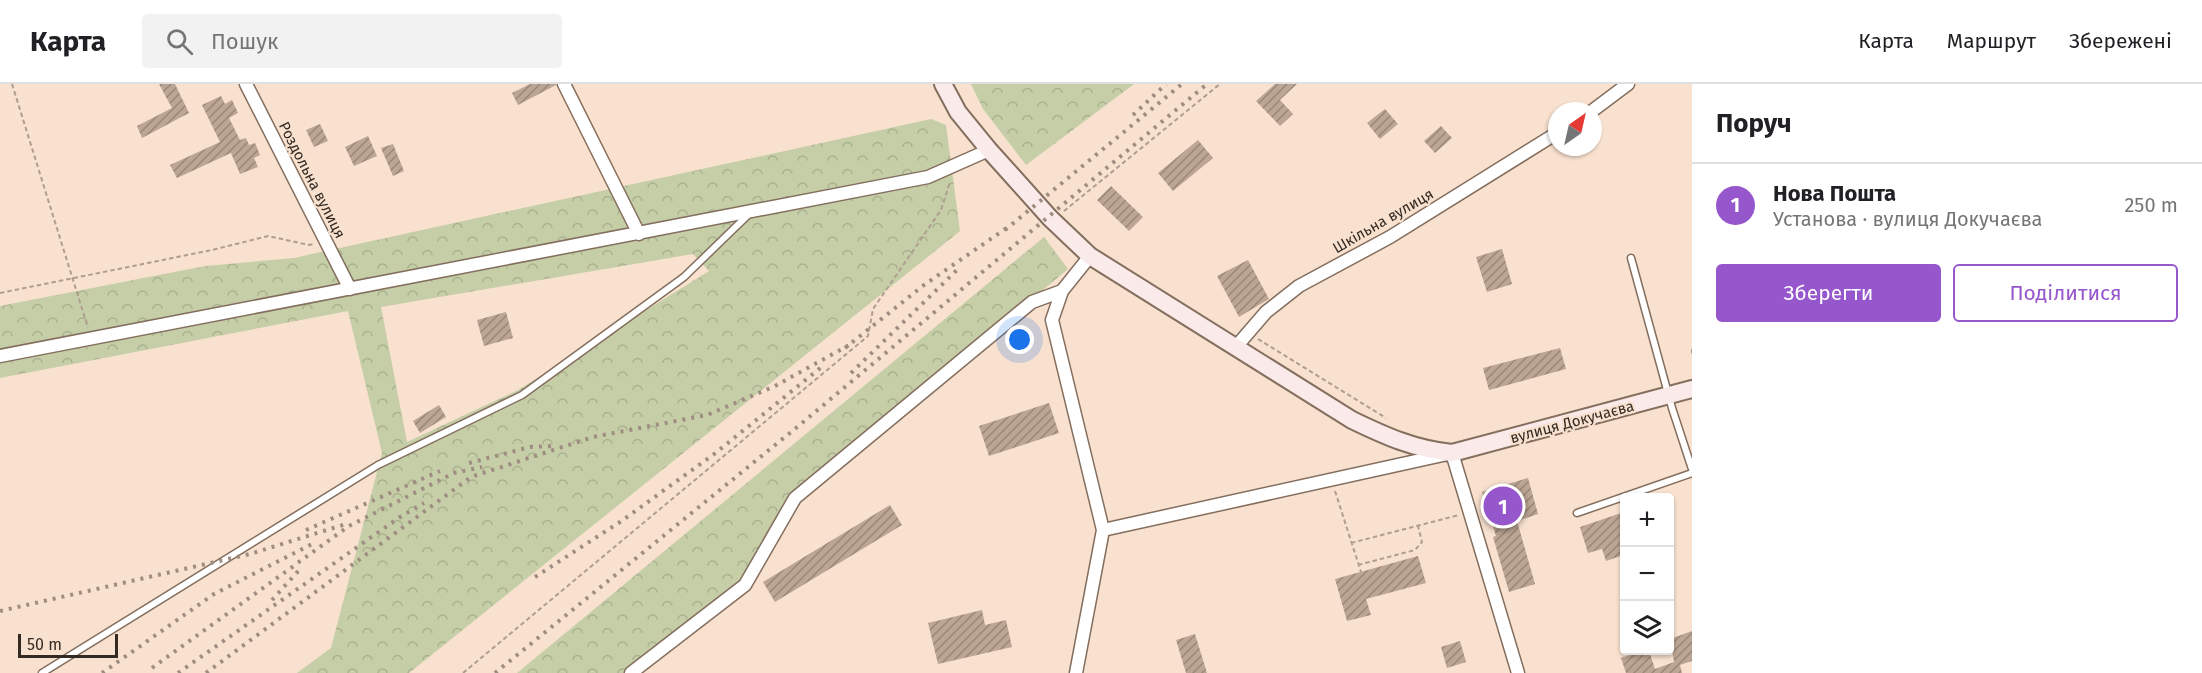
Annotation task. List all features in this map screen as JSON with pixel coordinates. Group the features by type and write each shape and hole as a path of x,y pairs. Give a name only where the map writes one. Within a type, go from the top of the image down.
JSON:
{"street":[{"name":"Роздольна вулиця","path":"246,84 350,289"},
{"path":"564,84 639,234"},
{"path":"943,84 958,112 989,150 1090,256 1352,420 1395,441 1424,450 1452,453"},
{"path":"1602,104 1628,84"},
{"name":"Шкільна вулиця","path":"1235,348 1266,312 1299,286 1390,237 1548,139"},
{"path":"0,356 928,177 989,150"},
{"path":"1076,673 1103,530 1052,320 1062,291 1090,256"},
{"path":"631,673 745,585 795,498 1032,302 1062,291"},
{"name":"вулиця Докучаєва","path":"1452,453 1669,397 1692,389"},
{"path":"1103,530 1452,453"},
{"path":"1452,453 1518,673"}],"lane":[{"path":"42,673 378,465 522,395 684,277 750,213"},
{"path":"1577,513 1692,471 1631,258"}],"path":[{"path":"12,84 92,339"},
{"path":"1068,235 1072,231 1065,222 1064,211 1220,84"},
{"path":"463,673 868,336 873,309 894,275 941,210 956,165"},
{"path":"0,293 212,250 268,236 309,245 325,240"},
{"path":"1248,333 1395,423"},
{"path":"1692,349 1692,355"},
{"path":"1331,480 1361,572"},
{"path":"1352,543 1469,513"},
{"path":"1359,565 1415,550 1422,542 1418,526"}],"green space":[{"path":"971,84 1134,84 1026,165 983,109"},
{"path":"931,119 946,125 960,231 409,673 297,673 331,648 382,453 348,311 0,378 0,306 205,266 294,258","holes":["693,254 709,271 518,390 407,442 381,307"]},
{"path":"1044,237 1068,269 795,498 745,585 631,673 517,673"}],"building":[{"path":"159,84 175,84 189,113 142,138 137,126 172,108"},
{"path":"530,84 556,85 518,105 512,93"},
{"path":"1275,84 1297,84 1280,100 1293,114 1280,126 1256,101"},
{"path":"221,96 225,104 232,100 238,113 229,118 240,140 246,138 249,145 255,143 260,155 254,158 258,167 240,174 231,153 177,178 170,165 220,142 202,105"},
{"path":"1385,109 1398,124 1380,139 1367,123"},
{"path":"320,124 328,141 314,147 306,130"},
{"path":"1441,126 1452,138 1435,153 1424,141"},
{"path":"368,136 377,156 354,166 345,147"},
{"path":"1198,140 1213,158 1173,191 1158,173"},
{"path":"393,144 404,171 393,176 381,148"},
{"path":"1111,186 1143,217 1129,231 1097,200"},
{"path":"1502,249 1512,284 1487,292 1476,257"},
{"path":"1248,260 1269,299 1239,317 1217,276"},
{"path":"506,312 513,338 484,346 477,320"},
{"path":"1560,348 1566,369 1489,390 1483,368"},
{"path":"1049,403 1059,433 989,456 979,426"},
{"path":"439,405 446,417 420,433 413,421"},
{"path":"1528,478 1538,514 1517,521 1535,584 1509,592 1493,537 1496,536 1482,492"},
{"path":"890,505 902,525 775,602 763,582"},
{"path":"1620,513 1620,556 1606,561 1602,549 1588,553 1580,527"},
{"path":"1418,556 1426,583 1366,599 1371,615 1347,621 1335,579"},
{"path":"982,610 985,625 1006,620 1012,647 938,664 928,623"},
{"path":"1692,631 1692,661 1680,665 1682,673 1626,673 1621,658 1630,655 1650,655 1655,669 1674,662 1674,638"},
{"path":"1195,634 1207,673 1186,673 1176,640"},
{"path":"1460,641 1466,662 1447,668 1441,647"}],"railway":[{"path":"1133,115 1166,84"},
{"path":"1005,230 1182,84"},
{"path":"495,673 796,428 1207,84"},
{"path":"845,348 924,285 1011,225"},
{"path":"851,373 957,270"},
{"path":"206,673 471,477 593,437 707,415 775,386 851,344"},
{"path":"535,577 620,522 713,455 824,365"},
{"path":"469,463 530,447 551,446"},
{"path":"152,668 349,526 454,473 482,467"},
{"path":"306,530 440,471"},
{"path":"178,673 400,517 424,503"},
{"path":"0,611 250,554 346,524"},
{"path":"102,673 214,594 314,543"},
{"path":"272,600 302,567"}],"place":[{"name":"Нова Пошта","path":"1503,506"}]}
